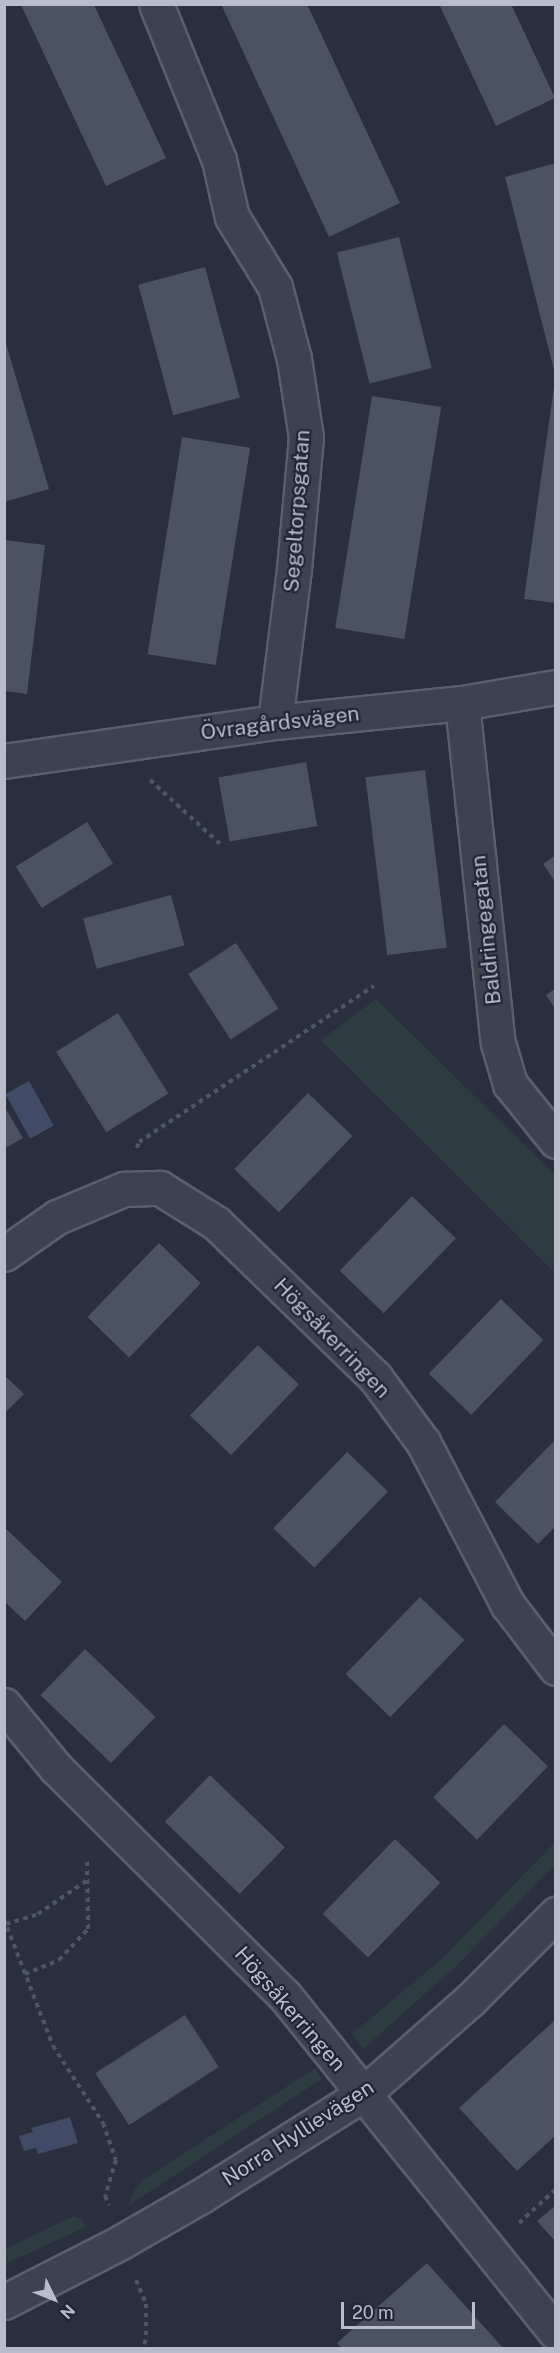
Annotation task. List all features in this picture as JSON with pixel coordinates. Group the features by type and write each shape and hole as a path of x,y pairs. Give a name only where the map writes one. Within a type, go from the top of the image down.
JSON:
{"street":[{"name":"Segeltorpsgatan","path":"156,4 219,160 232,217 274,287 294,359 306,437 294,569 275,722"},
{"name":"Övragårdsvägen","path":"4,761 275,722 462,703 555,687"},
{"name":"Baldringegatan","path":"462,703 498,1043 510,1084 555,1141"},
{"name":"Högsåkerringen","path":"4,1254 57,1217 124,1189 160,1188 216,1223 375,1377 423,1442 508,1605 555,1668"},
{"name":"Högsåkerringen","path":"4,1705 56,1768 285,1996 555,2332"},
{"name":"Norra Hyllievägen","path":"4,2302 121,2242 201,2196 363,2094 470,2000 555,1914"}],"path":[{"path":"112,746 220,844"},
{"path":"124,1189 139,1142 374,986"},
{"path":"25,1974 60,1960 88,1929 87,1856 94,1841 111,1823"},
{"path":"87,1880 38,1914 5,1922 53,2046 103,2123 116,2160 105,2196 146,2304 146,2340 142,2349"},
{"path":"489,2250 555,2189"}],"shaded area":[{"path":"376,999 555,1175 555,1273 321,1040"},
{"path":"555,1842 555,1865 455,1967 363,2049 352,2034 445,1956"},
{"path":"315,2068 322,2079 129,2205 133,2192 142,2181"},
{"path":"74,2216 82,2219 86,2227 5,2264 5,2249"}],"water":[{"path":"29,1081 54,1126 30,1139 5,1094"},
{"path":"70,2117 78,2143 38,2154 36,2148 24,2151 19,2136 33,2132 31,2128"}],"building":[{"path":"221,4 307,4 400,203 329,237"},
{"path":"439,4 511,4 555,98 496,126"},
{"path":"21,5 94,5 166,158 106,186"},
{"path":"556,163 556,374 555,374 505,177"},
{"path":"399,237 432,368 370,383 337,252"},
{"path":"205,267 240,397 173,415 138,285"},
{"path":"4,337 49,489 4,502"},
{"path":"554,387 556,387 556,603 524,599"},
{"path":"372,396 441,407 404,639 335,628"},
{"path":"182,437 250,448 216,665 148,654"},
{"path":"4,540 45,545 27,694 4,691"},
{"path":"306,762 317,826 230,841 218,777"},
{"path":"425,770 447,948 387,955 365,777"},
{"path":"87,822 113,864 42,908 16,867"},
{"path":"556,855 556,883 543,864"},
{"path":"171,895 184,945 97,969 83,919"},
{"path":"236,943 278,1008 231,1039 188,974"},
{"path":"556,988 556,1010 546,995"},
{"path":"118,1013 168,1094 106,1132 56,1052"},
{"path":"308,1093 353,1136 279,1212 234,1169"},
{"path":"4,1106 23,1138 4,1149"},
{"path":"412,1196 456,1238 384,1313 340,1271"},
{"path":"159,1243 201,1283 129,1357 87,1317"},
{"path":"501,1299 543,1340 471,1415 429,1374"},
{"path":"258,1345 299,1385 231,1455 190,1415"},
{"path":"4,1375 24,1394 4,1414"},
{"path":"556,1439 556,1526 538,1544 495,1502"},
{"path":"347,1452 388,1492 314,1568 273,1528"},
{"path":"4,1527 62,1582 25,1621 4,1601"},
{"path":"420,1597 465,1640 390,1717 346,1674"},
{"path":"85,1649 155,1717 111,1763 41,1695"},
{"path":"504,1724 548,1766 477,1840 433,1797"},
{"path":"210,1775 285,1847 240,1894 165,1822"},
{"path":"395,1839 440,1883 368,1958 323,1914"},
{"path":"185,2015 219,2067 129,2125 95,2073"},
{"path":"556,2019 556,2135 517,2171 459,2108"},
{"path":"556,2205 556,2242 537,2221"},
{"path":"427,2263 503,2348 342,2348 337,2343"}]}
